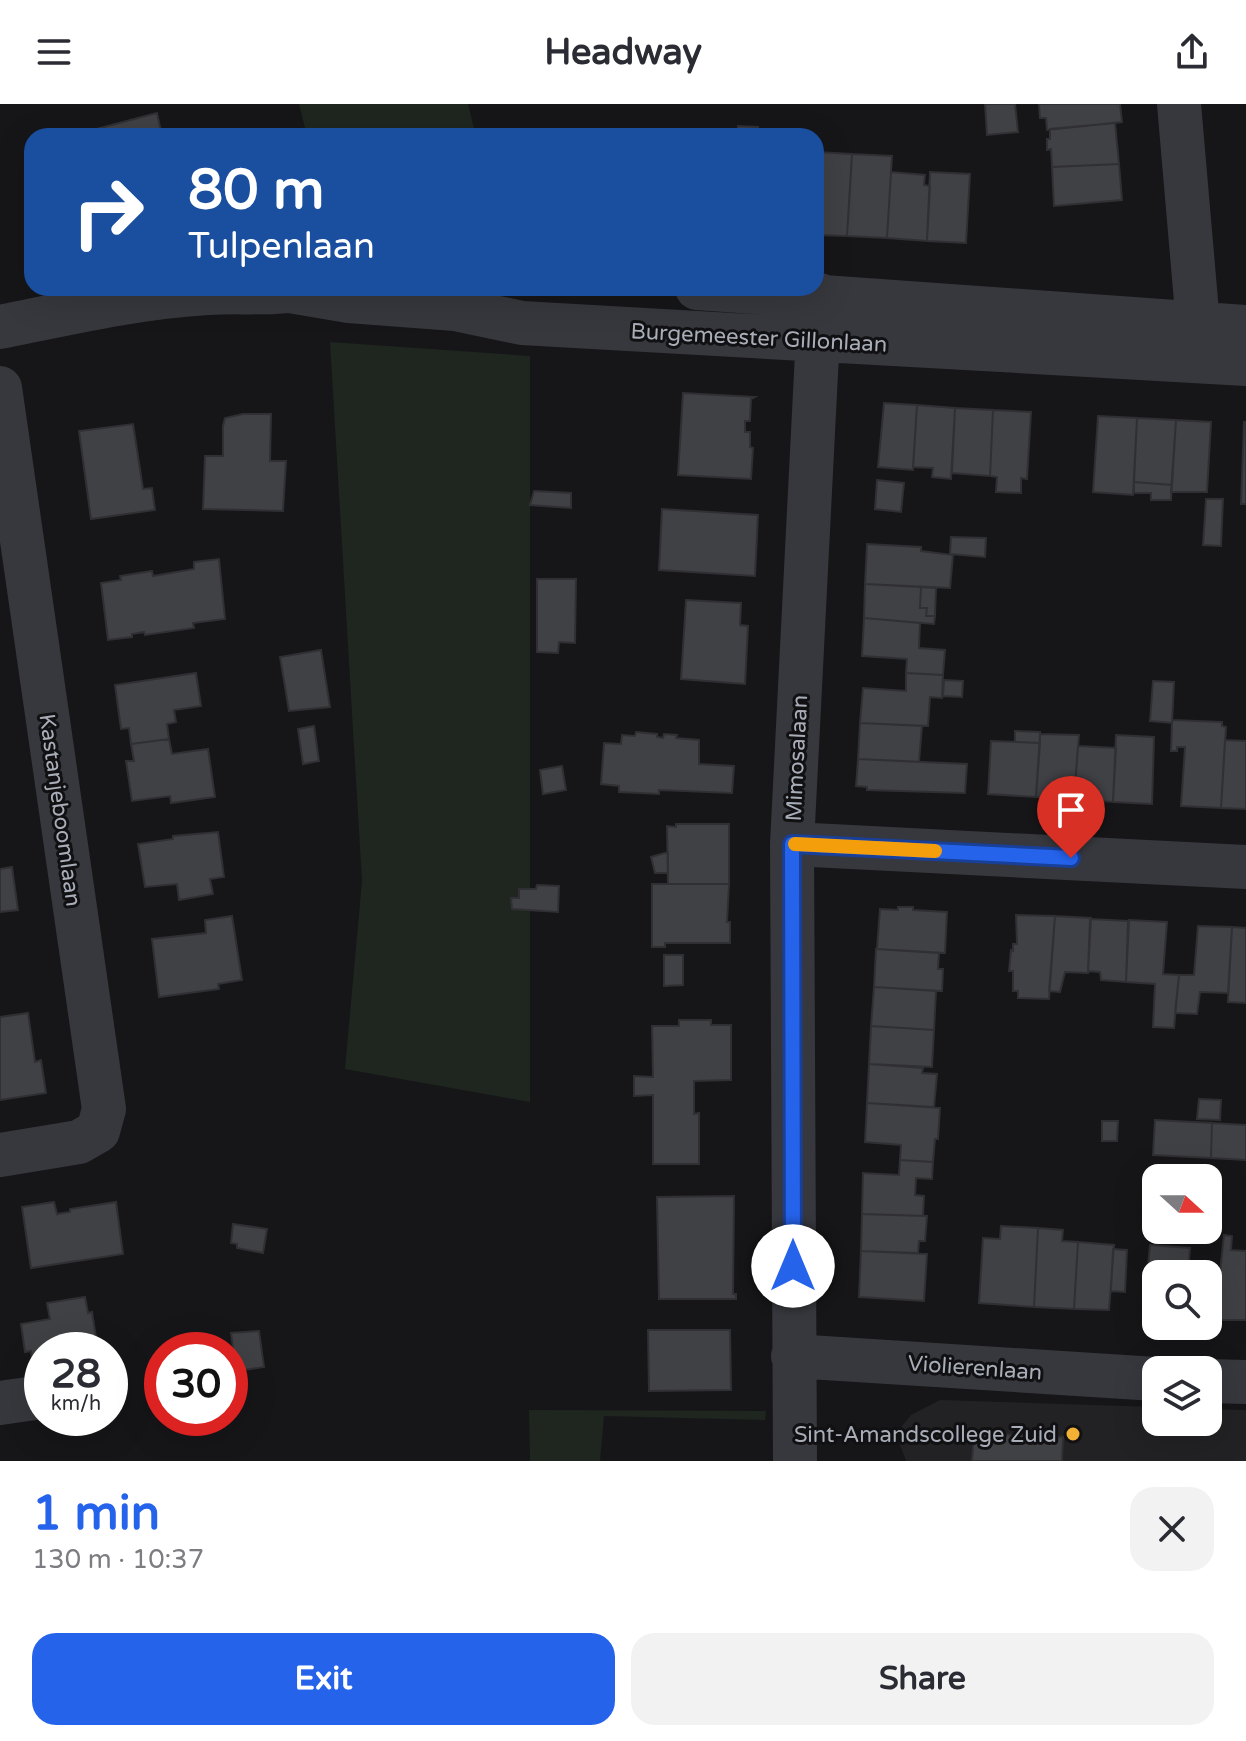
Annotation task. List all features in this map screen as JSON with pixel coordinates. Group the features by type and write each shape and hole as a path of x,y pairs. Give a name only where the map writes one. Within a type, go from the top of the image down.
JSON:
{"street":[{"path":"1179,104 1197,343"},
{"name":"Burgemeester Gillonlaan","path":"0,327 129,301 178,296"},
{"name":"Burgemeester Gillonlaan","path":"326,296 349,301 455,309 522,323 819,340 1197,343 1246,327"},
{"name":"Mimosalaan","path":"795,1461 792,844 820,296"},
{"name":"Burgemeester Gillonlaan","path":"824,296 1197,343 1246,364"},
{"name":"Kastanjeboomlaan","path":"0,388 104,1109 98,1131 79,1142 0,1155"},
{"path":"792,844 1246,867"},
{"name":"Violierenlaan","path":"793,1356 1142,1378"},
{"path":"1222,1381 1246,1382"},
{"path":"0,1403 24,1400"}],"shaded area":[{"path":"299,104 468,104 474,128 305,128"},
{"path":"330,342 530,356 530,889 519,898 511,898 530,909 530,1102 345,1069 362,881"},
{"name":"Sint-Amandscollege Zuid","path":"940,1400 1142,1407 1142,1436 1222,1436 1222,1409 1246,1410 1246,1461 906,1461 899,1442 902,1426 911,1415"},
{"path":"529,1410 766,1411 765,1420 604,1416 600,1461 530,1461"}],"building":[{"path":"985,104 1015,104 1018,132 987,135"},
{"path":"1039,104 1120,104 1122,122 1047,130 1046,118 1040,118"},
{"path":"157,113 160,128 100,128"},
{"path":"1115,123 1119,164 1052,167 1051,149 1047,150 1050,129"},
{"path":"824,152 852,154 847,236 824,235"},
{"path":"852,154 892,156 887,238 847,236"},
{"path":"1119,164 1122,200 1054,206 1052,167"},
{"path":"891,172 925,175 924,185 930,186 927,241 887,238"},
{"path":"930,172 970,174 966,243 927,241"},
{"path":"683,393 755,397 751,399 750,421 745,421 745,432 750,432 750,447 753,448 751,479 678,475"},
{"path":"884,403 917,405 913,470 878,467"},
{"path":"917,405 955,408 951,479 932,477 933,468 913,467"},
{"path":"955,408 993,410 990,476 952,473"},
{"path":"993,410 1031,412 1027,479 1021,478 1021,493 996,492 997,477 990,476"},
{"path":"243,414 271,414 270,461 286,461 283,511 203,509 205,456 223,456 225,418"},
{"path":"1098,416 1137,418 1133,495 1093,492"},
{"path":"1137,418 1176,420 1172,485 1134,482"},
{"path":"1176,420 1211,422 1207,492 1171,492"},
{"path":"1244,422 1246,504 1241,504"},
{"path":"133,424 143,489 152,488 155,510 91,519 79,431"},
{"path":"877,480 904,483 901,512 875,509"},
{"path":"1134,482 1172,485 1171,500 1151,500 1151,493 1134,493"},
{"path":"534,491 571,493 571,508 530,505"},
{"path":"1206,499 1223,499 1221,546 1203,545"},
{"path":"662,509 758,515 755,576 659,570"},
{"path":"951,537 986,538 985,557 950,554"},
{"path":"867,544 921,547 921,551 953,555 950,588 865,584"},
{"path":"219,559 225,619 193,623 194,628 145,635 144,632 108,640 101,583 121,580 120,576 152,571 153,576 194,569 194,562"},
{"path":"537,579 576,579 575,643 559,642 558,653 537,652"},
{"path":"865,584 921,587 920,608 927,608 926,616 935,616 934,624 864,618"},
{"path":"921,587 936,588 935,616 926,616 927,608 920,608"},
{"path":"686,600 741,603 740,625 748,626 745,684 681,679"},
{"path":"864,618 920,623 919,648 945,650 943,675 906,673 907,659 862,656"},
{"path":"321,650 330,707 289,711 280,657"},
{"path":"196,673 201,706 174,710 176,722 167,724 169,739 131,744 129,728 121,729 115,685"},
{"path":"906,673 943,675 942,698 930,697 928,726 860,723 863,688 906,691"},
{"path":"944,680 963,681 962,697 943,696"},
{"path":"1153,681 1174,682 1172,723 1150,721"},
{"path":"1172,720 1222,722 1222,726 1226,727 1221,808 1181,806 1185,747 1171,751"},
{"path":"860,723 922,726 919,762 858,759"},
{"path":"314,726 319,761 303,764 298,729"},
{"path":"1015,731 1040,732 1040,743 1015,742"},
{"path":"636,732 657,734 657,737 663,738 664,734 699,740 699,764 734,766 732,793 619,792 619,786 601,784 604,743 621,744 622,735 635,736"},
{"path":"1040,734 1079,735 1074,799 1036,797"},
{"path":"1116,735 1154,737 1152,804 1113,802"},
{"path":"169,739 172,754 208,749 215,797 171,803 170,796 132,801 126,761 134,761 131,744"},
{"path":"1225,740 1246,741 1246,809 1221,808"},
{"path":"991,741 1040,743 1036,797 988,794"},
{"path":"1078,746 1116,748 1113,802 1074,799"},
{"path":"858,759 967,764 965,793 867,790 867,787 856,786"},
{"path":"562,766 566,790 543,794 540,770"},
{"path":"676,824 729,824 729,884 668,884 667,826 676,827"},
{"path":"218,832 224,877 210,879 213,894 179,900 177,884 145,887 138,844 173,839 173,836"},
{"path":"668,852 668,873 655,873 651,857"},
{"path":"12,867 18,910 0,912 0,869"},
{"path":"652,884 729,884 727,922 730,922 730,943 665,943 665,947 652,947"},
{"path":"537,885 559,886 558,912 512,909 511,898 519,898 519,889 536,889"},
{"path":"898,907 947,912 945,953 877,949 880,909 898,910"},
{"path":"1016,915 1055,916 1049,999 1018,998 1018,991 1013,991 1013,971 1009,971 1011,950 1013,944 1017,944"},
{"path":"232,916 242,980 218,984 219,989 159,997 152,939 206,933 205,920"},
{"path":"1055,916 1091,918 1088,973 1065,972 1060,992 1049,991"},
{"path":"1090,919 1128,921 1126,982 1101,980 1100,972 1088,971"},
{"path":"1129,920 1167,922 1163,974 1179,975 1174,1028 1153,1027 1155,984 1126,982"},
{"path":"1198,926 1232,927 1228,993 1200,992 1197,1014 1175,1013 1179,975 1194,975"},
{"path":"1232,927 1246,928 1246,1003 1228,1002"},
{"path":"876,949 939,953 938,969 943,969 942,991 874,987"},
{"path":"664,955 683,955 683,985 664,986"},
{"path":"874,987 936,991 934,1030 871,1026"},
{"path":"28,1013 35,1062 41,1060 46,1093 0,1100 0,1017"},
{"path":"679,1020 711,1020 711,1025 731,1025 731,1080 694,1081 694,1114 699,1113 699,1164 653,1164 653,1095 634,1096 634,1076 653,1077 652,1026 679,1026"},
{"path":"871,1026 934,1030 932,1067 869,1064"},
{"path":"869,1064 923,1068 922,1073 937,1074 934,1107 867,1103"},
{"path":"1199,1099 1221,1100 1220,1120 1197,1119"},
{"path":"867,1103 940,1108 933,1162 900,1160 901,1145 865,1142"},
{"path":"1155,1120 1212,1123 1211,1158 1153,1155"},
{"path":"1102,1121 1118,1121 1117,1141 1102,1141"},
{"path":"1212,1123 1246,1125 1246,1160 1211,1158"},
{"path":"900,1160 933,1162 932,1179 916,1178 915,1195 924,1196 923,1216 862,1214 863,1173 899,1175"},
{"path":"734,1196 733,1294 736,1294 736,1299 659,1299 657,1197"},
{"path":"54,1202 57,1214 116,1202 123,1254 31,1268 22,1207"},
{"path":"862,1214 927,1216 925,1241 919,1241 918,1253 861,1251"},
{"path":"233,1224 267,1229 263,1253 237,1248 237,1244 231,1243"},
{"path":"1001,1226 1038,1228 1034,1307 979,1303 983,1238 1000,1239"},
{"path":"1038,1228 1063,1230 1062,1241 1078,1242 1074,1309 1034,1307"},
{"path":"1224,1235 1232,1236 1231,1250 1246,1251 1246,1320 1222,1320"},
{"path":"1078,1242 1114,1245 1109,1310 1074,1309"},
{"path":"1150,1245 1190,1248 1189,1260 1149,1260"},
{"path":"1113,1249 1127,1250 1125,1292 1111,1291"},
{"path":"861,1251 927,1254 924,1301 859,1297"},
{"path":"85,1297 88,1313 92,1312 95,1332 24,1332 24,1345 21,1324 50,1319 47,1303"},
{"path":"648,1330 730,1330 731,1390 649,1391"},
{"path":"259,1331 264,1367 248,1369 248,1332 245,1332"},
{"path":"974,1433 1063,1437 1062,1461 972,1461"}],"slow traffic":[{"path":"795,844 935,851"}],"place":[{"name":"Sint-Amandscollege Zuid","path":"1073,1434"}],"route":[{"path":"793,1266 792,844 1071,858"}]}
